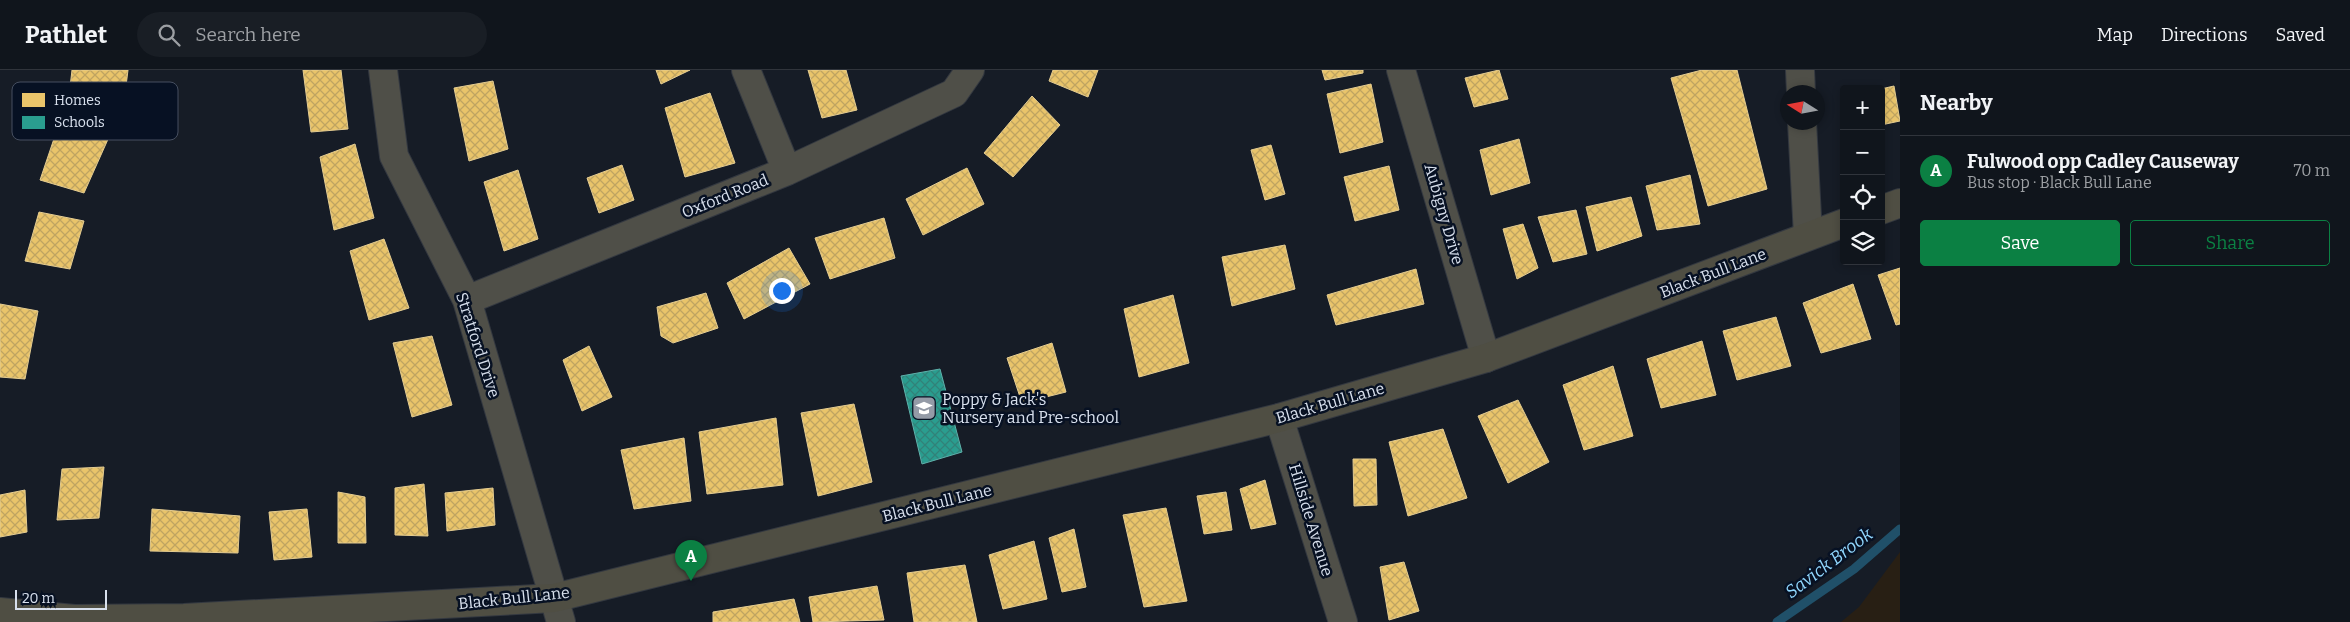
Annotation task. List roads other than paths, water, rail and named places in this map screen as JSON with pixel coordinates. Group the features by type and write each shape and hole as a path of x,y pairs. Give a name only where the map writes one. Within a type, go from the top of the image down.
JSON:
{"street":[{"name":"Stratford Drive","path":"383,70 394,156 467,300 557,610"},
{"path":"746,70 787,171"},
{"name":"Oxford Road","path":"467,300 787,171 954,93 970,70"},
{"name":"Aubigny Drive","path":"1401,70 1486,358"},
{"path":"1800,70 1801,85"},
{"path":"1802,130 1808,236"},
{"path":"1885,209 1900,203"},
{"name":"Black Bull Lane","path":"0,612 74,619 396,615 557,610 1279,418 1486,358 1840,225"},
{"name":"Hillside Avenue","path":"1279,418 1343,622"}],"waterway":[{"name":"Savick Brook","path":"1777,622 1854,569 1900,529"}],"place":[{"name":"Poppy & Jack's Nursery and Pre-school","path":"924,408"},
{"name":"Fulwood opp Cadley Causeway","path":"691,581"}]}
